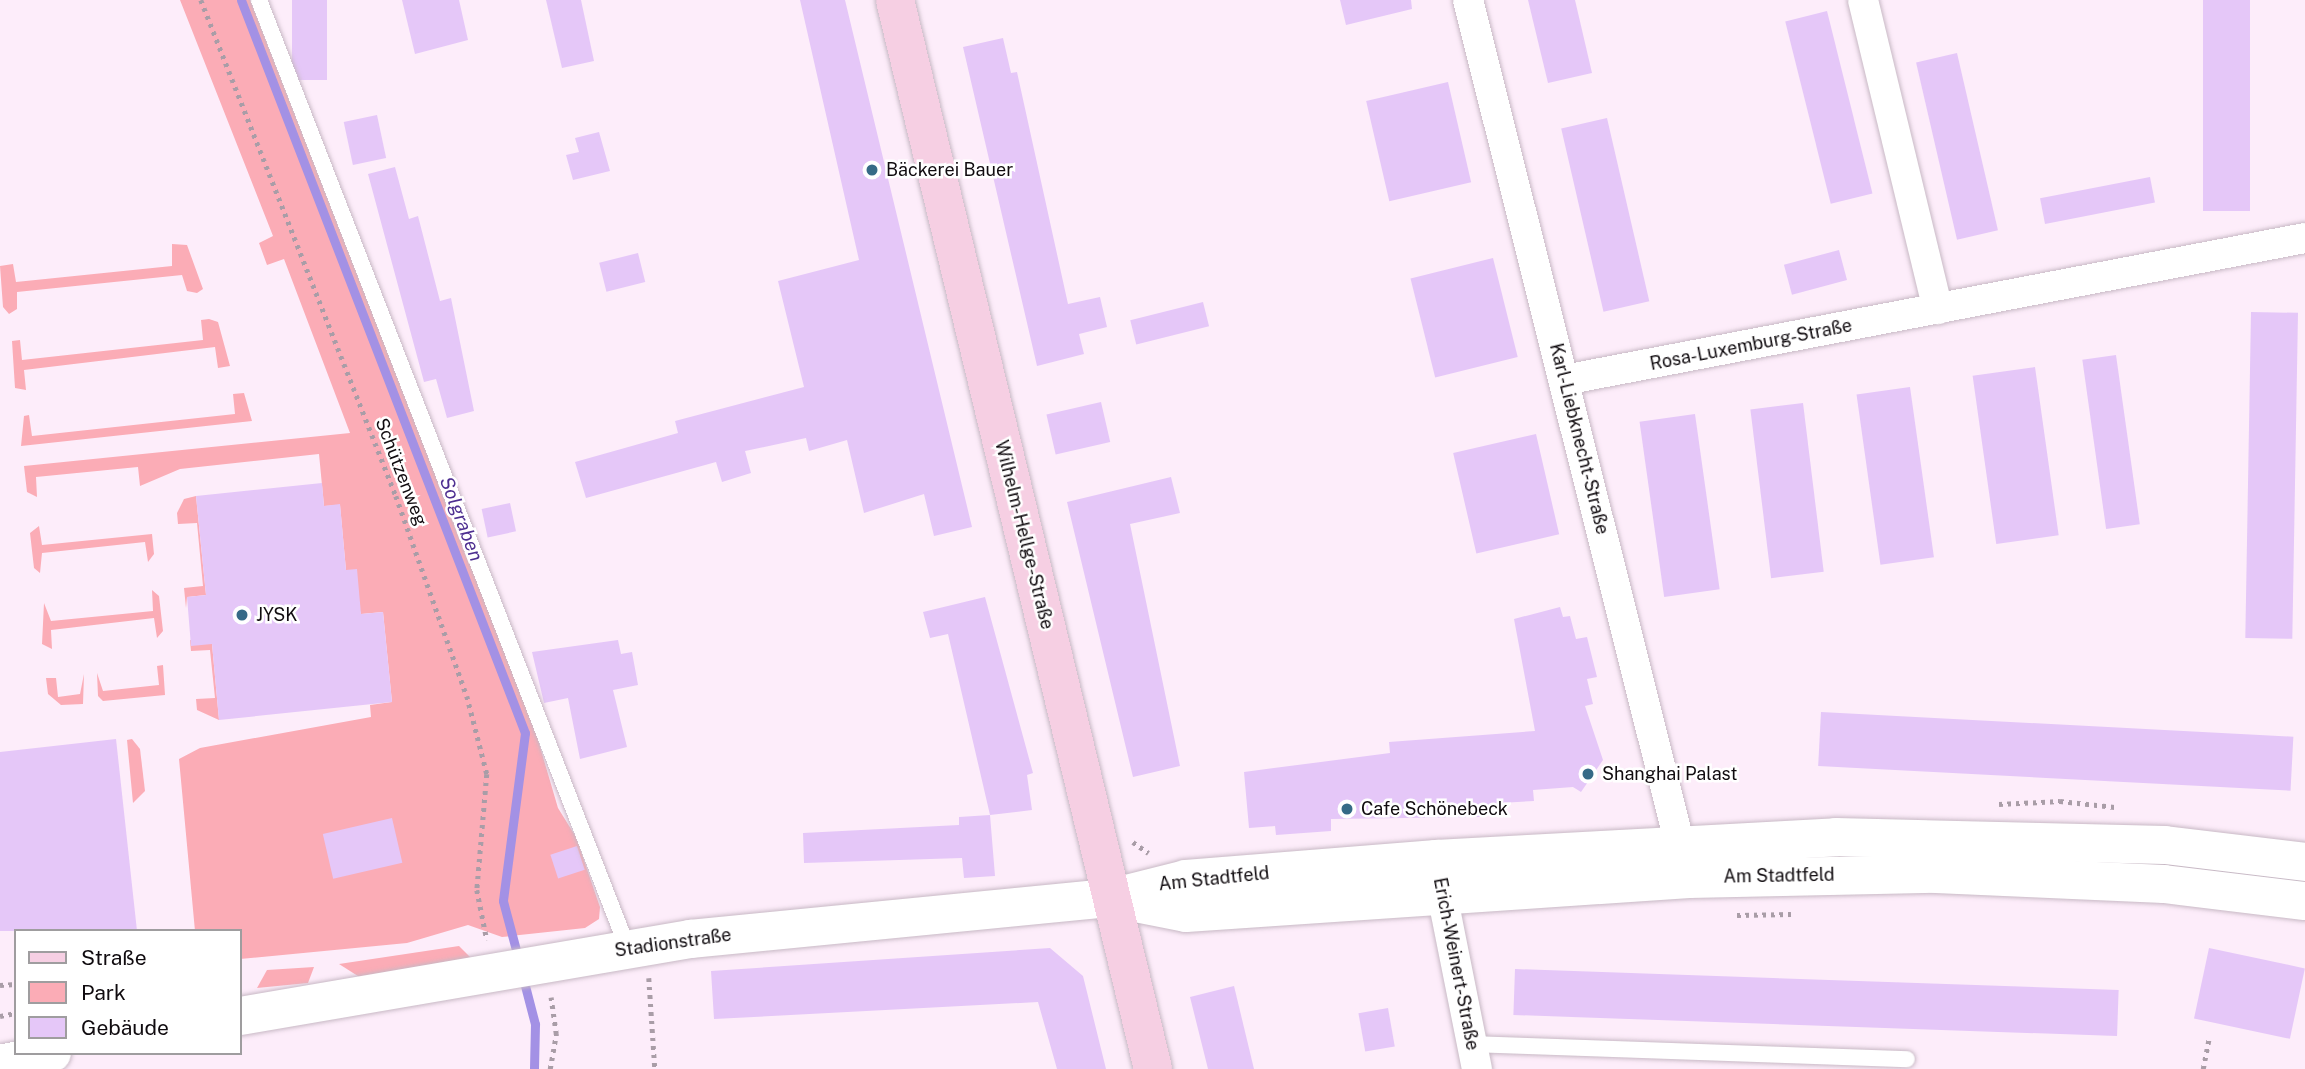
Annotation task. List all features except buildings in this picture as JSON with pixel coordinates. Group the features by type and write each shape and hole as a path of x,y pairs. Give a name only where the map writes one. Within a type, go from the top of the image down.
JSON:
{"main road":[{"name":"Wilhelm-Hellge-Straße","path":"895,0 1153,1069"}],"street":[{"name":"Karl-Liebknecht-Straße","path":"1468,0 1685,862"},
{"path":"1863,0 1938,309"},
{"name":"Rosa-Luxemburg-Straße","path":"1564,380 2305,238"},
{"name":"Am Stadtfeld","path":"1111,898 1186,879 1438,877 1685,862 1836,837 2056,839 2305,862"},
{"name":"Am Stadtfeld","path":"1685,862 2089,879 2305,901"},
{"name":"Erich-Weinert-Straße","path":"1438,877 1474,1057"},
{"name":"Stadionstraße","path":"242,1016 638,947 1111,898"},
{"path":"0,1064 43,1055"}],"lane":[{"path":"259,0 638,947"},
{"path":"1474,1057 1907,1059"}],"path":[{"name":"Schützenweg","path":"201,0 467,696 487,774 477,890 523,966 556,1034 550,1069"},
{"path":"638,947 655,1069"},
{"path":"2203,1069 2209,1039"}],"green space":[{"path":"180,0 250,0 536,733 558,808 576,837 600,907 599,919 585,928 502,937 468,925 407,943 242,959 242,929 195,929 179,759 200,748 371,717 370,705 392,702 383,612 361,614 346,570 340,505 324,506 319,454 180,469 140,486 138,467 36,477 37,497 27,492 24,466 350,433 284,259 267,265 259,243 273,236"},
{"path":"172,244 187,245 203,289 197,293 187,291 182,275 17,292 17,309 9,314 3,307 0,266 13,264 16,282 172,266"},
{"path":"201,320 218,322 230,366 218,368 215,347 24,370 26,390 15,388 12,341 20,340 22,360 203,340"},
{"path":"244,393 252,421 21,446 24,416 29,415 32,436 235,414 233,394"},
{"path":"196,496 206,595 187,597 186,608 184,588 203,586 197,523 178,524 177,513 184,499"},
{"path":"39,526 42,545 152,534 154,554 148,562 145,542 42,553 40,573 34,568 30,533"},
{"path":"152,590 159,596 163,631 157,638 154,618 51,630 52,649 42,644 44,603 51,621 153,611"},
{"path":"190,640 212,644 219,720 197,710 196,699 215,698 210,650 191,651"},
{"path":"163,665 165,695 103,701 98,696 97,673 103,691 159,685 157,666"},
{"path":"84,674 83,704 61,705 48,694 46,678 56,678 58,697 80,694"},
{"path":"132,739 140,749 145,791 133,803 127,740"},
{"path":"459,946 472,959 361,978 339,964"},
{"path":"314,967 308,983 257,988 267,970"}],"waterway":[{"name":"Solgraben","path":"241,0 525,733 503,901 519,961"},
{"name":"Solgraben","path":"523,978 535,1024 534,1069"}],"place":[{"name":"Bäckerei Bauer","path":"872,170"},
{"name":"JYSK","path":"242,615"},
{"name":"Shanghai Palast","path":"1588,774"},
{"name":"Cafe Schönebeck","path":"1347,809"}]}
